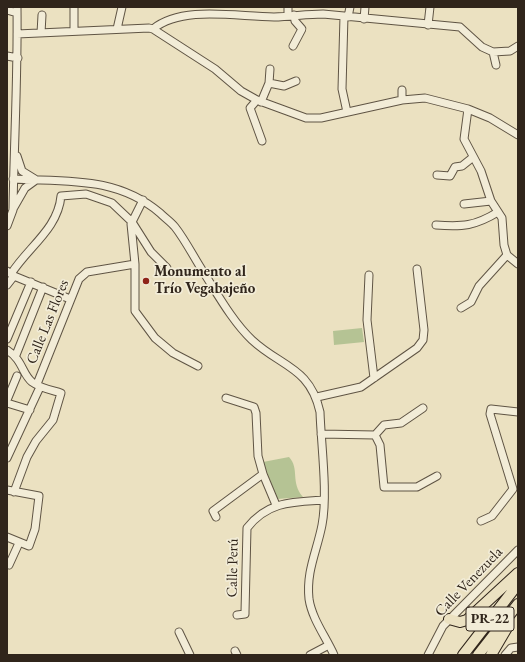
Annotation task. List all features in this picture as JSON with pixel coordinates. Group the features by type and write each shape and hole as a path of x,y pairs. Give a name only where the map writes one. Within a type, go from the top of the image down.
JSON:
{"highway":[{"path":"450,619 460,622 467,620 518,573"},
{"name":"PR-22","path":"463,655 518,584"},
{"name":"PR-22","path":"478,655 518,604"},
{"path":"491,655 518,610"}],"street":[{"path":"74,7 74,31"},
{"path":"117,29 122,7"},
{"path":"288,7 296,13"},
{"path":"347,112 342,89 346,16 350,7"},
{"path":"364,19 365,7"},
{"path":"428,25 430,7"},
{"path":"7,10 17,10 18,58 15,101 13,210"},
{"path":"153,29 161,22 202,14 248,17 323,11 364,19 460,27 482,47 493,52 510,51 518,46"},
{"path":"293,46 302,29 295,21 296,13"},
{"path":"41,33 42,15"},
{"path":"17,34 117,29 153,29 215,69 241,91 259,101 306,118 321,118 402,100 425,98 468,109 490,118 518,135"},
{"path":"493,52 496,65"},
{"path":"7,56 18,58"},
{"path":"262,141 250,108 259,101 269,84 270,69"},
{"path":"269,84 284,86 296,80"},
{"path":"402,90 402,100"},
{"path":"7,100 15,101"},
{"path":"468,109 464,139 472,158 481,171 491,202 502,218 504,245 507,255 518,264"},
{"path":"14,137 18,163 22,171 37,180"},
{"path":"437,175 450,176 455,167 462,166 472,158"},
{"path":"13,179 104,185 130,193 142,200 175,226 226,307 252,340 301,375 311,386 317,397 321,434 324,500 322,524 308,579 311,606 334,655"},
{"path":"7,226 13,210 25,188 37,180"},
{"path":"7,285 10,274 22,257 51,226 60,209 61,196 86,194 112,202 132,222 151,252 167,268"},
{"path":"142,200 132,222 135,264 135,311 155,338 173,354 198,366"},
{"path":"464,204 491,202"},
{"path":"436,225 461,227 482,221 498,212"},
{"path":"461,308 471,302 479,286 507,255"},
{"name":"Calle Las Flores","path":"7,458 10,447 30,410 70,299 79,279 87,272 135,264"},
{"path":"317,397 361,387 417,348 422,340 424,330 418,269"},
{"path":"10,274 70,299"},
{"path":"369,275 367,320 374,378"},
{"path":"7,339 31,282"},
{"path":"16,355 43,287"},
{"path":"7,350 16,355 31,382 61,393 53,420 36,441 10,491 39,496 35,529 29,546 7,537"},
{"path":"17,376 7,402 30,410"},
{"path":"226,398 254,407 256,413 258,456 263,474 276,505"},
{"path":"321,434 375,435 384,425 401,423 423,408"},
{"path":"481,521 492,516 513,490 490,414 491,409 518,411"},
{"path":"375,435 380,446 384,487 417,487 437,476"},
{"path":"216,517 213,511 263,474"},
{"name":"Calle Perú","path":"237,615 245,614 246,612 247,528 252,522 276,505 288,502 324,500"},
{"path":"9,565 19,543"},
{"name":"Calle Venezuela","path":"428,655 443,626 518,550"},
{"path":"179,632 190,655"},
{"path":"310,655 329,646"},
{"path":"505,655 511,648 518,647"}],"green space":[{"path":"362,328 364,342 334,345 333,331"},
{"path":"289,457 294,466 297,486 303,497 277,499 263,462"}],"place":[{"name":"Monumento al Trío Vegabajeño","path":"146,281"}]}
